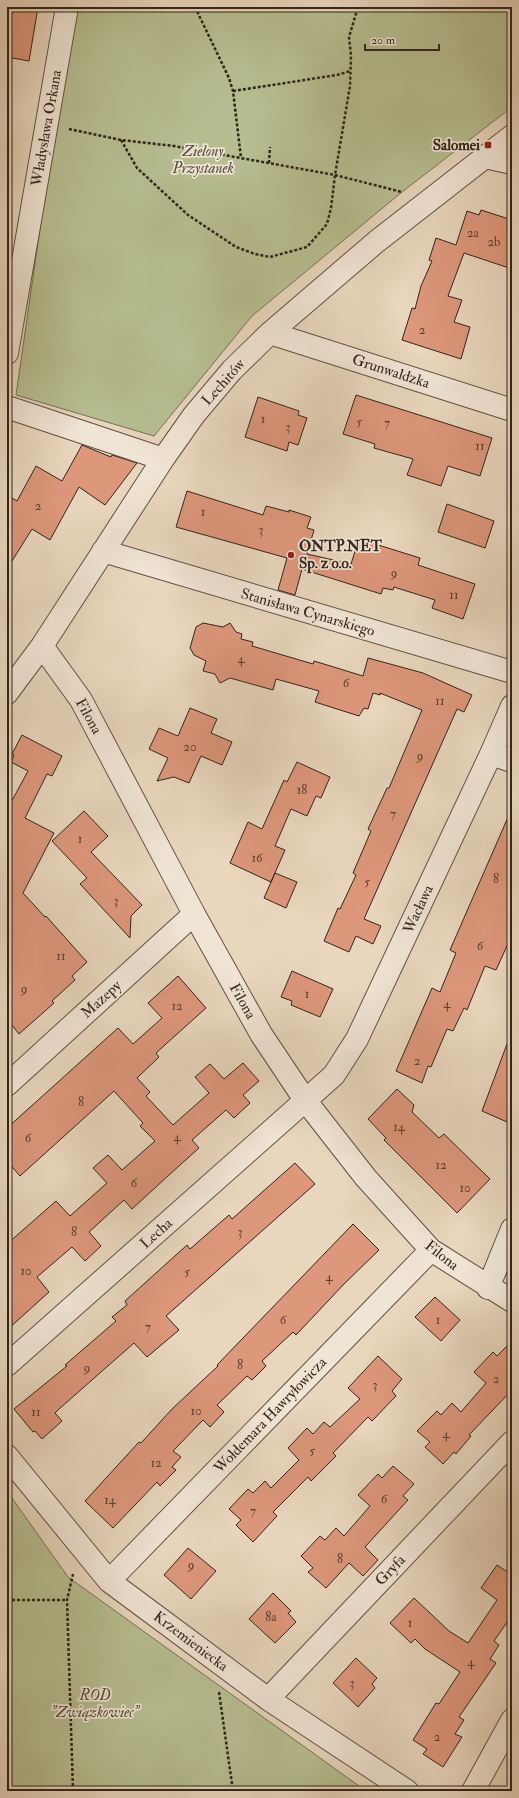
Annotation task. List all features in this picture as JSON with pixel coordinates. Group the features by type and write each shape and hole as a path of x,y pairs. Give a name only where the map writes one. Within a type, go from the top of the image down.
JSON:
{"street":[{"name":"Władysława Orkana","path":"7,353 16,248 47,124 66,7"},
{"name":"Lechitów","path":"7,693 42,646 163,459 194,415 232,370 270,333 376,242 512,136"},
{"path":"485,157 512,164"},
{"name":"Grunwaldzka","path":"270,333 512,410"},
{"path":"7,407 163,459"},
{"name":"Stanisława Cynarskiego","path":"103,551 512,672"},
{"name":"Filona","path":"42,646 81,700 194,914 261,1034 305,1100 366,1178 431,1250 488,1288 512,1301"},
{"name":"Wacława","path":"305,1100 334,1075 357,1039 491,754 512,706"},
{"path":"491,754 512,760"},
{"name":"Mazepy","path":"7,1085 194,914"},
{"name":"Lecha","path":"7,1365 305,1100"},
{"path":"488,1288 512,1228"},
{"name":"Wołdemara Hawryłowicza","path":"109,1581 431,1250"},
{"name":"Gryfa","path":"268,1699 512,1442"},
{"name":"Krzemieniecka","path":"7,1456 109,1581 268,1699 407,1791"},
{"path":"473,1791 512,1720"}],"path":[{"path":"195,7 223,62 233,91 241,158"},
{"path":"121,140 137,168 188,215 236,246 255,254 270,257 307,247 327,224 331,208 350,86 351,56 349,37 358,7"},
{"path":"233,91 337,75 350,71"},
{"path":"47,124 121,140 174,146 335,175 407,194"},
{"path":"269,163 270,147"},
{"path":"73,1791 67,1600 80,1545"},
{"path":"7,1600 67,1600"},
{"path":"223,1720 233,1791"}],"green space":[{"name":"Zielony Przystanek","path":"75,7 512,7 512,107 402,192 252,316 154,436 16,395 55,125"},
{"name":"ROD \"Związkowiec\"","path":"7,1491 68,1577 366,1791 7,1791"}],"building":[{"path":"7,7 38,7 29,61 7,57"},
{"path":"481,210 512,220 512,269 464,253 448,296 462,300 454,322 470,327 461,359 402,340 412,308 415,309 421,286 432,261 429,260 436,238 456,245 467,211 479,215"},
{"path":"356,395 492,438 480,476 448,466 441,486 407,475 413,459 374,448 375,444 343,434"},
{"path":"258,397 299,411 298,415 307,418 298,445 289,442 287,451 245,437"},
{"path":"82,445 111,457 112,455 137,463 105,505 79,487 50,540 32,529 7,569 7,495 17,501 36,466 62,481"},
{"path":"187,491 263,515 266,506 289,512 289,510 311,517 307,528 314,530 307,554 351,564 359,539 420,558 418,565 475,584 463,619 432,608 435,600 394,587 393,590 383,588 381,594 302,569 295,595 278,590 287,558 176,527"},
{"path":"447,504 494,521 485,548 438,532"},
{"path":"203,623 223,627 230,623 236,632 242,634 241,639 253,642 252,646 313,664 314,661 363,676 368,658 423,673 472,695 464,712 457,709 364,919 381,926 373,944 356,936 349,952 324,941 338,908 340,909 356,875 353,873 371,831 368,829 387,788 389,788 422,710 380,693 380,695 373,693 368,709 364,708 359,716 315,702 319,691 276,679 273,690 230,678 220,683 215,674 203,671 206,661 194,655 190,648 196,627"},
{"path":"190,708 217,719 211,733 232,742 222,765 201,756 189,783 174,777 157,781 168,758 149,749 159,728 178,736"},
{"path":"22,735 62,756 52,776 47,774 25,818 54,833 23,893 45,917 46,916 87,962 72,976 75,980 52,1001 54,1003 19,1034 7,1019 7,808 28,771 11,762 14,755 12,754"},
{"path":"297,762 330,777 321,798 316,796 307,816 291,809 275,846 285,850 271,882 230,863 248,822 262,829 284,780 287,782"},
{"path":"512,808 512,935 496,970 485,966 467,1010 464,1008 453,1031 447,1029 431,1067 428,1066 422,1083 396,1071 432,988 440,992 456,953 450,950"},
{"path":"84,811 108,836 91,852 142,905 131,916 130,938 80,884 87,878 52,841"},
{"path":"275,873 297,882 286,908 264,898"},
{"path":"292,971 333,989 320,1017 291,1005 292,1001 281,997"},
{"path":"178,976 206,1008 156,1053 159,1057 137,1078 150,1092 146,1096 173,1125 209,1093 195,1077 210,1064 224,1079 243,1063 259,1081 243,1095 250,1103 234,1118 226,1110 192,1140 199,1148 132,1209 124,1200 89,1232 101,1246 85,1261 72,1247 37,1277 49,1292 7,1330 7,1244 56,1201 70,1216 107,1183 93,1168 108,1155 122,1170 155,1141 140,1126 143,1123 114,1091 20,1176 7,1161 7,1128 118,1028 133,1044 162,1018 148,1003"},
{"path":"510,1036 512,1036 512,1110 507,1122 482,1111"},
{"path":"397,1089 414,1105 412,1112 439,1138 444,1134 490,1179 457,1213 384,1140 386,1138 368,1119"},
{"path":"295,1163 315,1184 166,1316 179,1330 147,1357 134,1343 55,1413 62,1421 42,1439 35,1431 33,1432 14,1409 67,1366 65,1365 116,1321 112,1317 127,1305 125,1301 187,1245 190,1249 229,1215 232,1219"},
{"path":"353,1224 379,1250 344,1284 296,1335 293,1332 262,1361 266,1366 252,1380 247,1376 217,1405 224,1412 210,1427 203,1420 173,1451 181,1457 172,1467 176,1470 160,1486 157,1482 113,1528 85,1501 139,1442 141,1443 172,1409 218,1366 217,1365"},
{"path":"435,1297 460,1320 441,1341 415,1317"},
{"path":"512,1341 512,1390 469,1435 471,1436 456,1454 454,1452 443,1464 425,1447 430,1442 417,1431 437,1411 441,1415 452,1403 461,1412 486,1383 474,1372 493,1352 497,1356"},
{"path":"378,1356 402,1379 392,1391 396,1396 372,1421 368,1417 333,1453 336,1456 311,1481 308,1477 273,1512 277,1516 253,1542 236,1525 241,1520 229,1509 248,1489 253,1493 265,1481 271,1488 299,1460 288,1448 307,1428 313,1434 324,1422 330,1427 360,1399 348,1388"},
{"path":"393,1466 414,1484 403,1496 408,1500 365,1547 378,1560 363,1576 349,1563 326,1588 308,1572 313,1568 301,1556 320,1536 325,1540 336,1528 344,1536 370,1506 358,1495 378,1474 382,1478"},
{"path":"188,1548 216,1571 191,1599 164,1575"},
{"path":"497,1565 512,1575 512,1615 494,1641 499,1645 490,1659 496,1663 459,1717 464,1720 455,1734 462,1737 443,1767 423,1754 427,1749 413,1740 436,1703 439,1704 460,1672 425,1649 415,1639 411,1643 390,1623 414,1598 449,1631 468,1643 497,1600 481,1588"},
{"path":"273,1593 291,1611 288,1613 296,1622 275,1643 249,1619"},
{"path":"356,1658 377,1678 372,1684 375,1688 358,1707 333,1683"}],"place":[{"name":"Salomei","path":"488,145"},
{"name":"ONTP.NET Sp. z o.o.","path":"291,555"}]}
